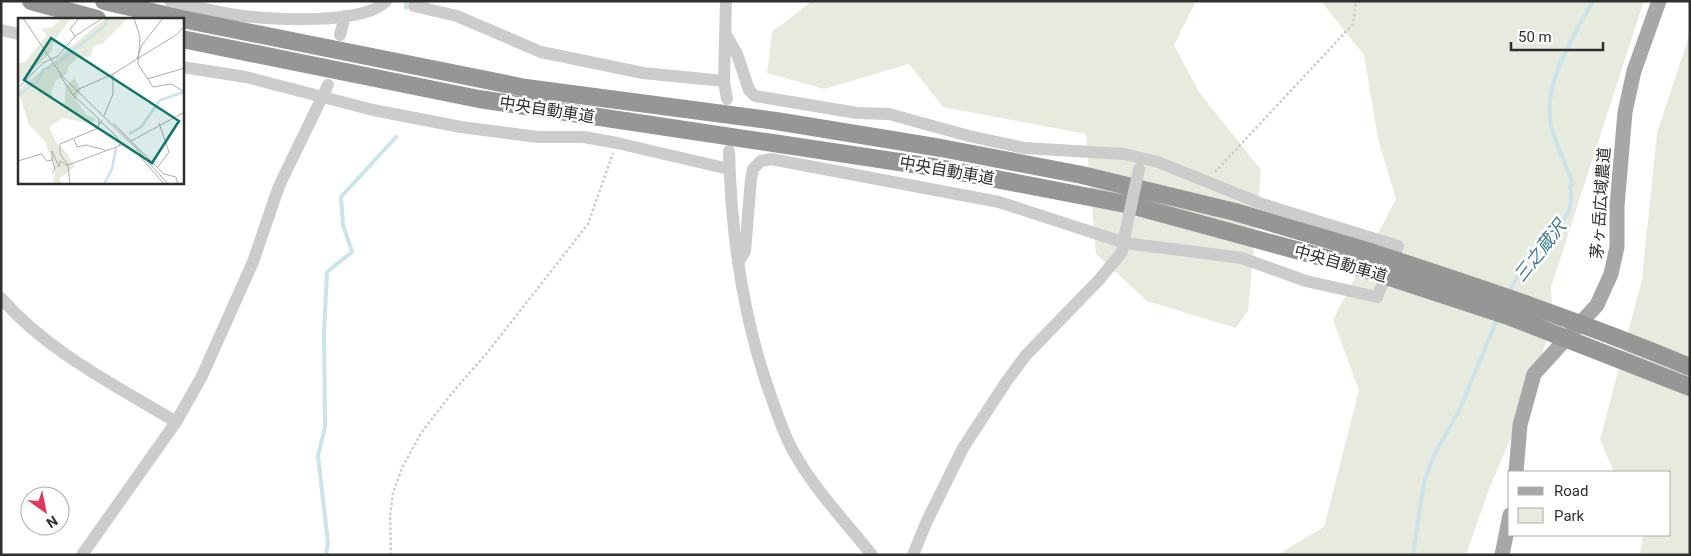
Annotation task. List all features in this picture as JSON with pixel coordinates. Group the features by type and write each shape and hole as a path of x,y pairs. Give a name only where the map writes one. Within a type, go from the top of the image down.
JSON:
{"highway":[{"path":"31,1 93,18"},
{"name":"中央自動車道","path":"104,1 178,18"},
{"name":"中央自動車道","path":"184,19 526,88 786,123 940,148 1072,173 1235,212 1366,260 1690,387"},
{"name":"中央自動車道","path":"184,39 479,99 939,168 1131,205 1366,260 1513,299 1690,367"}],"main road":[{"name":"茅ヶ岳広域農道","path":"1516,471 1520,424 1534,374 1597,305 1611,274 1617,248 1617,206 1625,112 1634,71 1659,1"},
{"path":"1502,555 1508,525"}],"street":[{"path":"170,1 239,15 326,19 380,8 386,1"},
{"path":"415,1 414,6 457,16 541,52 643,73 724,80"},
{"path":"726,1 724,80 727,99"},
{"path":"340,35 345,16"},
{"path":"1,30 18,34"},
{"path":"725,33 737,54 749,90 755,96 857,113 889,114 969,136 1024,148 1124,154 1140,164 1158,162 1262,204 1398,246 1377,296 1306,281 1242,258 1125,238 999,202 770,159 761,161 754,169 751,179 745,251 738,263"},
{"path":"184,67 325,90 373,110 461,127 538,137 584,137 729,169"},
{"path":"82,555 176,422 202,376 253,262 279,186 325,90"},
{"path":"729,151 738,263 753,343 776,411 792,448 810,477 872,555"},
{"path":"913,555 926,523 963,448 1006,382 1026,355 1098,281 1122,252 1140,164"},
{"path":"1,298 22,322 61,351 176,422"}],"path":[{"path":"1207,181 1353,24 1356,1"},
{"path":"391,555 390,516 393,493 402,468 417,440 452,393 487,353 588,224 617,143"}],"green space":[{"path":"812,1 1196,1 1174,45 1199,92 1261,170 1248,311 1236,328 1147,301 1096,254 1086,134 943,107 909,64 824,89 767,73 772,32"},
{"path":"1321,1 1644,1 1551,287 1553,314 1536,380 1489,489 1466,555 1277,555 1324,527 1359,390 1333,320 1396,199 1378,139 1364,55"},
{"path":"1690,33 1690,555 1640,555 1643,536 1671,536 1671,471 1614,471 1600,440 1642,279 1657,133"}],"waterway":[{"path":"406,1 406,8"},
{"name":"三之蔵沢","path":"1509,292 1525,264 1560,225 1570,208 1570,187 1573,184 1552,130 1549,113 1554,80 1560,63 1593,1"},
{"path":"326,555 328,543 318,456 325,427 324,333 327,272 352,252 343,225 341,197 396,137"},
{"name":"三之蔵沢","path":"1413,555 1424,482 1434,455 1459,411 1498,317"}]}
